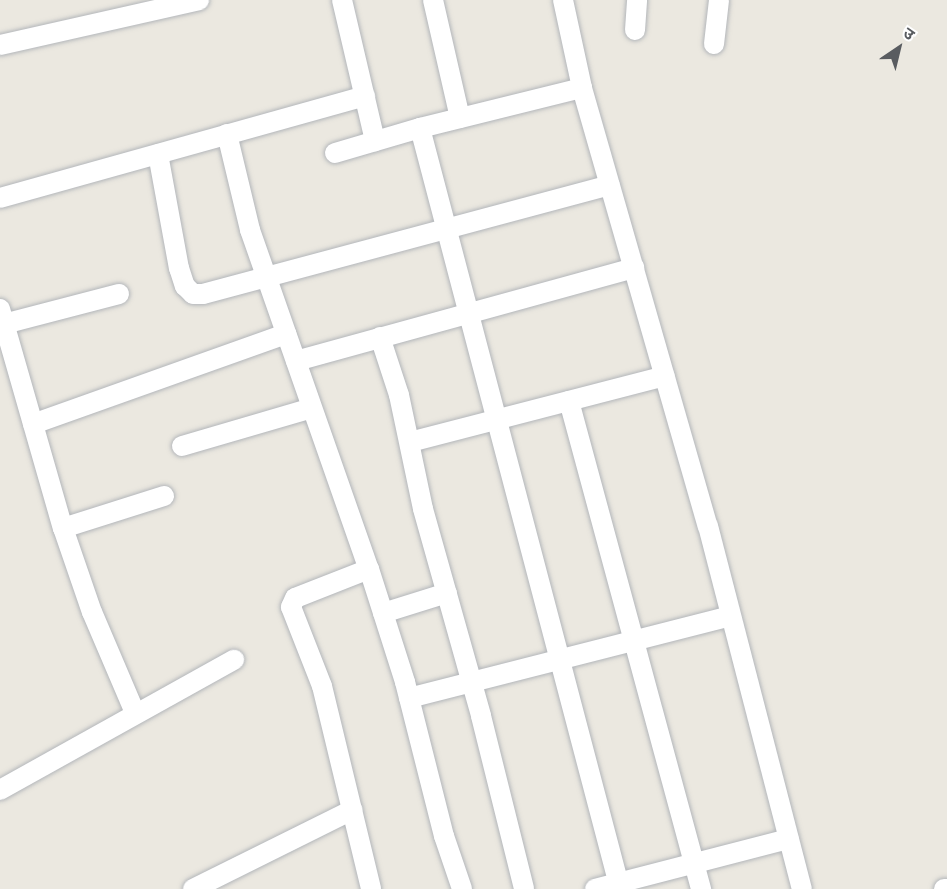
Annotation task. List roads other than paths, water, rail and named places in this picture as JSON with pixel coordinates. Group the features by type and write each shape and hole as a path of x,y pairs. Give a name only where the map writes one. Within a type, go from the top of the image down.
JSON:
{"street":[{"path":"0,45 199,0"},
{"path":"342,0 375,141"},
{"path":"433,0 460,118"},
{"path":"563,0 582,88 731,616 802,889"},
{"path":"635,30 637,0"},
{"path":"714,44 719,0"},
{"path":"335,153 420,128 582,88"},
{"path":"0,198 365,96"},
{"path":"420,128 619,886"},
{"path":"227,134 250,230 369,570 409,699 444,836 462,889"},
{"path":"158,153 166,210 185,286 194,294 203,294 610,185"},
{"path":"296,361 634,268"},
{"path":"119,294 1,319 63,528 92,612 135,713"},
{"path":"33,424 286,334"},
{"path":"380,337 399,395 423,509 472,682 524,889"},
{"path":"410,441 497,421 664,376"},
{"path":"569,401 701,889"},
{"path":"182,446 312,408"},
{"path":"63,528 164,496"},
{"path":"369,570 302,595 291,603 292,612 322,686 371,889"},
{"path":"382,613 447,593"},
{"path":"409,699 731,616"},
{"path":"0,790 234,660"},
{"path":"194,889 352,810"},
{"path":"595,889 619,886 694,863 789,839"}]}
